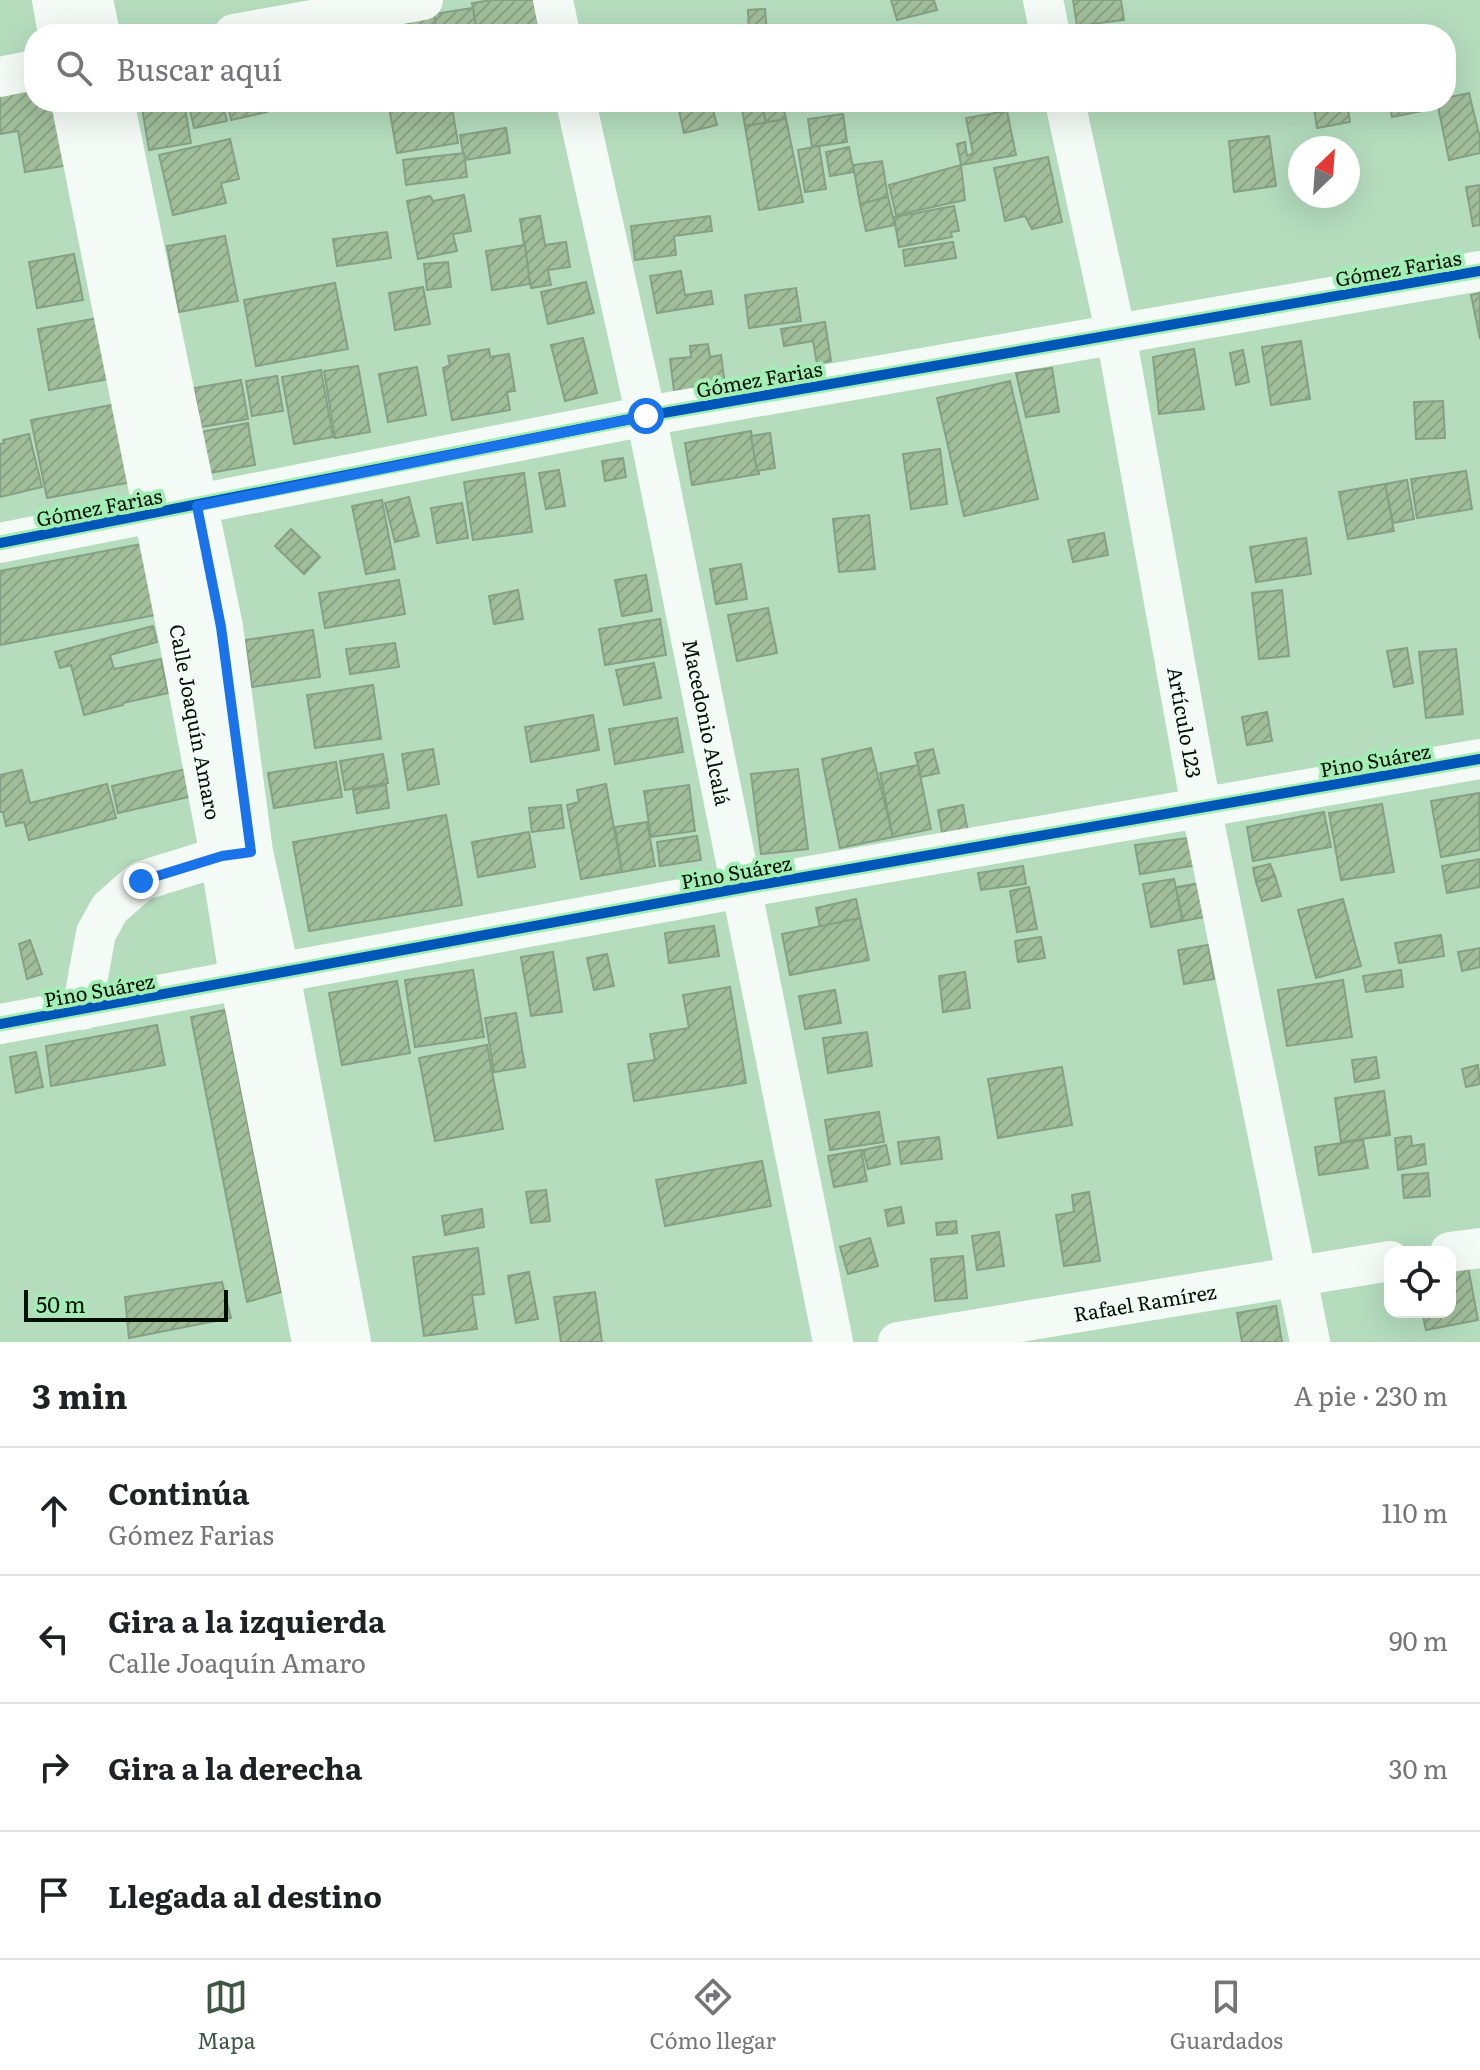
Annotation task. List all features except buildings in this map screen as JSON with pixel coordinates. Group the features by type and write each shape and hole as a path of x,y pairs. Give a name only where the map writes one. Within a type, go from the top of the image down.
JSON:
{"main road":[{"path":"54,0 58,24"},
{"path":"91,0 96,24"},
{"name":"Calle Joaquín Amaro","path":"76,112 176,510"},
{"name":"Calle Joaquín Amaro","path":"114,112 176,510 260,978 314,1342"},
{"name":"Calle Joaquín Amaro","path":"260,978 349,1342"}],"street":[{"path":"290,24 423,0"},
{"path":"553,0 558,24"},
{"path":"1043,0 1048,24"},
{"path":"0,77 24,72"},
{"name":"Macedonio Alcalá","path":"578,112 646,416 833,1342"},
{"name":"Artículo 123","path":"1067,112 1116,335 1201,807 1310,1342"},
{"name":"Gómez Farias","path":"0,543 646,416 1480,271"},
{"name":"Pino Suárez","path":"0,1024 741,888 1480,759"},
{"path":"82,1010 96,933 110,908 141,881 236,854"},
{"path":"1456,1251 1480,1248"},
{"name":"Rafael Ramírez","path":"898,1342 1384,1262"}],"cycle path":[{"path":"0,543 646,416 1480,271"},
{"path":"0,1024 741,888 1480,759"}],"route":[{"path":"141,881 222,856 251,852 221,627 197,506 646,416"}]}
